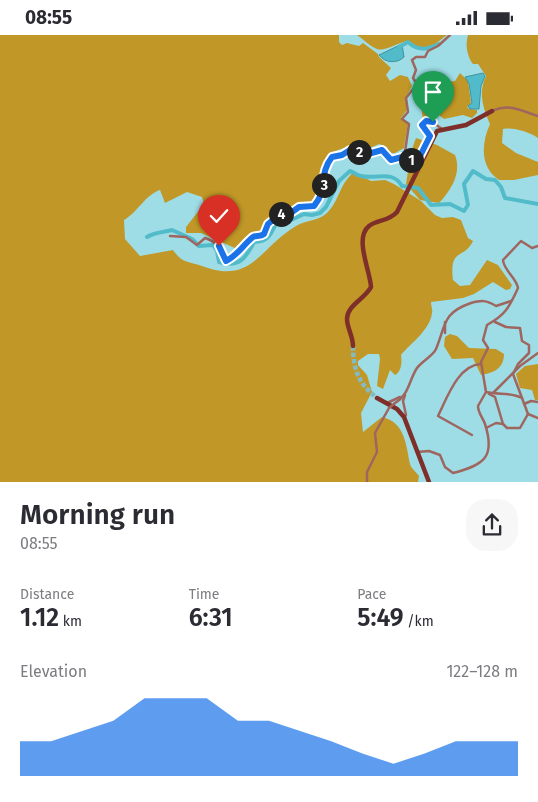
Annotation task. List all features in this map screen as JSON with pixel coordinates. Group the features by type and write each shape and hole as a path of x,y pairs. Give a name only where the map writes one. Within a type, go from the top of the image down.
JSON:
{"street":[{"path":"410,160 405,152 409,124 402,119 408,112 406,98 417,84 413,78 416,69 412,60 416,57 425,57 428,51 438,46 450,35"},
{"path":"353,347 353,339 346,321 347,315 349,309 371,287 362,235 373,224 386,221 396,212 434,135 442,129 466,125 501,107 514,107 538,117"},
{"path":"170,236 186,237 197,245 205,238 212,240 223,251 226,261 238,254 243,245 254,236 264,234 268,224 278,215 288,215 299,207 314,206 322,196 323,171 332,157 342,155 350,150 368,154 382,150 391,160 402,157 418,160 429,138 429,134 422,127 423,123 431,121 442,129"},
{"path":"528,414 520,428 507,428 503,424 495,397 489,393 481,364 488,348 483,340 486,326 495,322 507,311 518,287 503,264 503,260 521,241 532,248 538,246"},
{"path":"404,417 406,415 403,400 406,392 417,368 436,349 445,321 452,311 472,303 488,300 497,306 511,301"},
{"path":"445,321 445,333"},
{"path":"495,322 506,327 520,328 522,341 529,345 529,353 518,364 513,374 528,414"},
{"path":"417,452 429,451 440,455 445,467 450,471 467,469 482,463 487,457 486,428 478,410 489,393 538,353"},
{"path":"472,435 438,415 444,400 466,369 481,364"},
{"path":"388,405 395,403 406,392"},
{"path":"367,482 367,472 377,452 375,433 388,405 406,392"},
{"path":"489,393 511,393 522,397"},
{"path":"377,398 397,409 404,417 429,482"},
{"path":"524,404 538,402"},
{"path":"528,414 538,417"},
{"path":"486,428 496,423 503,424"}],"shaded area":[{"path":"0,35 339,35 339,42 342,45 347,43 359,46 363,43 378,54 391,68 386,75 390,81 400,75 408,77 412,86 406,97 407,110 401,118 408,123 404,148 395,153 389,153 387,147 379,144 370,148 354,145 335,151 323,162 316,199 273,219 263,231 237,249 201,233 186,233 186,227 204,204 202,197 187,192 165,203 160,190 155,192 124,220 125,239 140,256 173,250 185,261 219,271 233,271 254,261 296,226 324,216 335,203 345,182 354,172 371,181 385,180 394,184 421,201 435,215 442,218 453,217 461,220 468,238 473,241 466,250 455,258 452,270 453,280 460,286 470,285 487,260 498,265 512,285 510,289 506,290 493,282 474,294 463,298 431,302 432,312 428,325 401,355 399,371 395,375 390,370 383,389 377,386 379,354 368,354 358,361 358,365 367,375 372,392 361,413 363,432 382,417 396,424 403,435 411,465 419,476 418,482 0,482"},
{"path":"357,35 447,35 429,48 419,48 408,41 380,50 372,47"},
{"path":"468,35 538,35 538,138 521,131 503,129 502,143 516,153 538,162 538,175 514,180 499,180 488,169 485,162 484,147 490,124 482,94 486,76 478,64 473,64 469,57 467,50"},
{"path":"460,73 468,81 471,103 467,107 477,110 477,113 472,118 463,115 444,119 439,115 440,104 430,118 423,121 421,104 430,93 442,93 444,95 444,92 448,90 444,86 446,82 455,81"},
{"path":"416,138 437,145 455,155 457,168 454,181 448,193 439,203 420,200 406,184 411,152"},
{"path":"450,334 457,336 469,348 496,349 504,354 502,363 494,371 481,375 473,358 452,359 444,346 445,337"},
{"path":"538,364 538,400 535,400 532,390 520,388 516,374 525,366"}],"water":[{"path":"402,44 404,57 398,61 388,61 379,55"},
{"path":"483,73 485,76 481,86 479,109 470,109 468,106 472,103 469,84 465,77"}],"waterway":[{"path":"399,47 408,42 422,49 439,44"},
{"path":"147,237 172,230 192,239 199,246 213,245 217,251 219,262 226,264 237,263 245,257 254,242 264,240 270,235 279,219 291,220 304,214 320,213 326,207 339,181 350,171 367,177 389,176 398,181 402,186 418,188 431,205 450,204 464,211 468,205 464,184 473,171 486,179 495,180 501,187 505,198 538,204"}],"tunnel":[{"path":"353,346 354,362 358,376 361,382 377,398"}],"route":[{"path":"219,246 223,251 226,261 238,254 243,245 254,236 262,237 268,228 267,225 278,215 288,215 299,207 314,206 322,196 323,171 332,157 338,157 350,150 368,154 384,150 391,160 402,157 418,160 430,136 423,129 422,125 426,121 433,122"}]}
